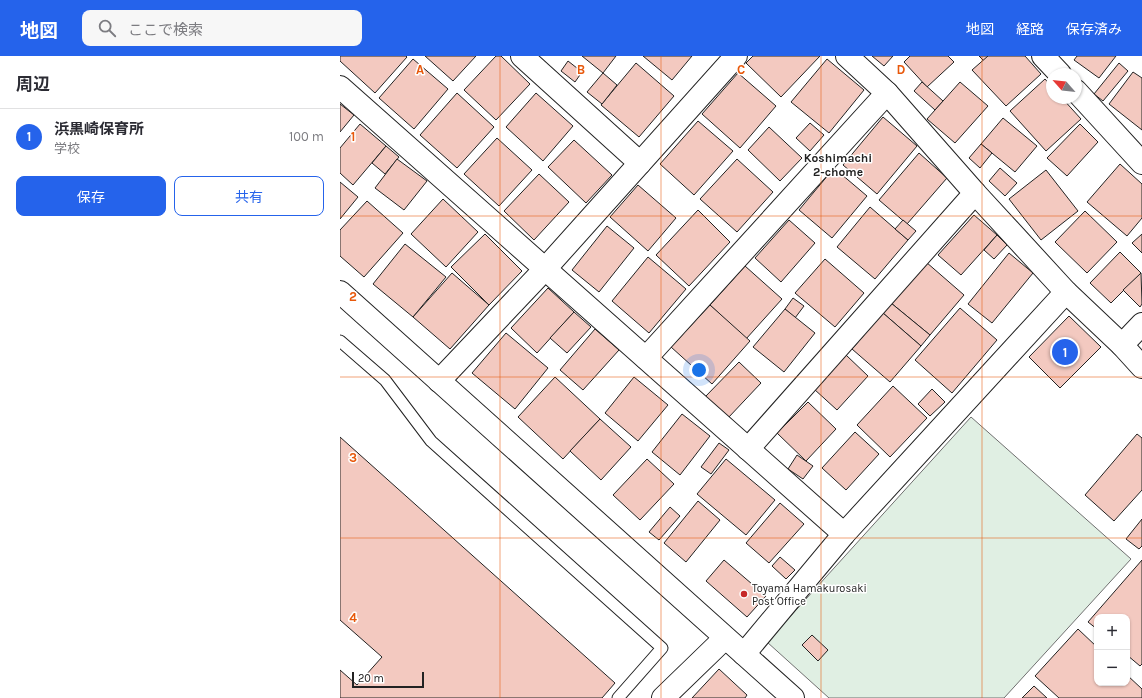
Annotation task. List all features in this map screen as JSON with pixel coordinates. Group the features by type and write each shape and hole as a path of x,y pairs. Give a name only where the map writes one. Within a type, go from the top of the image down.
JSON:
{"street":[{"path":"439,381 545,269 736,56"},
{"path":"848,56 887,94 1066,292 1122,344 1142,367"},
{"path":"1043,56 1054,68"},
{"path":"535,60 640,163"},
{"path":"340,87 844,534"},
{"path":"646,358 887,94"},
{"path":"1082,98 1142,163"},
{"path":"748,449 975,193"},
{"path":"340,292 793,698"},
{"path":"744,654 844,534 1066,292"},
{"path":"1122,344 1142,324"},
{"path":"663,698 725,638"}],"lane":[{"path":"340,341 385,380 431,441 662,648 618,698"}],"green space":[{"path":"971,417 1131,559 1004,698 829,698 767,642"}],"building":[{"path":"340,56 407,57 375,93 340,61"},
{"path":"425,56 476,56 453,81"},
{"path":"496,56 501,56 530,84 496,120 464,90"},
{"path":"582,56 616,56 603,73"},
{"path":"643,56 692,56 672,80"},
{"path":"753,56 820,56 781,97 746,63"},
{"path":"872,56 893,56 884,66"},
{"path":"910,56 948,56 954,62 927,87 904,62"},
{"path":"979,56 989,56 984,61"},
{"path":"988,56 1025,56 1041,74 1006,106 972,70"},
{"path":"1077,56 1116,56 1099,78 1074,60"},
{"path":"413,59 448,89 414,129 379,98"},
{"path":"827,59 864,90 829,133 791,102"},
{"path":"568,61 582,72 575,82 561,71"},
{"path":"636,63 674,96 639,137 601,105"},
{"path":"1119,63 1128,71 1103,101 1094,94"},
{"path":"1133,72 1142,78 1142,130 1109,104"},
{"path":"603,73 617,85 602,104 587,92"},
{"path":"738,73 776,106 740,148 702,114"},
{"path":"1045,79 1046,104 1067,104 1081,119 1046,151 1010,111"},
{"path":"922,82 943,101 935,110 914,91"},
{"path":"960,82 988,106 955,143 927,119"},
{"path":"457,93 494,127 457,168 420,135"},
{"path":"536,93 573,126 543,161 506,127"},
{"path":"340,104 354,115 340,132"},
{"path":"883,117 917,146 877,194 843,165"},
{"path":"1003,118 1037,146 1015,172 981,144"},
{"path":"698,121 733,151 694,195 660,164"},
{"path":"810,123 824,135 810,151 796,138"},
{"path":"360,124 386,146 353,185 340,173 340,148"},
{"path":"1080,124 1098,142 1067,176 1047,158"},
{"path":"769,127 802,158 780,181 748,150"},
{"path":"497,138 532,170 499,206 464,174"},
{"path":"574,140 612,175 586,203 548,167"},
{"path":"981,144 992,153 980,168 969,158"},
{"path":"386,146 399,157 385,174 372,163"},
{"path":"919,153 947,178 907,224 879,200"},
{"path":"397,159 427,181 404,210 375,188"},
{"path":"737,159 773,192 737,232 700,199"},
{"path":"1120,164 1142,184 1142,218 1127,236 1087,202"},
{"path":"834,168 867,196 832,238 799,210"},
{"path":"1000,168 1017,183 1005,196 989,181"},
{"path":"1046,170 1078,211 1041,240 1009,199"},
{"path":"539,174 569,202 534,240 504,211"},
{"path":"340,182 358,197 340,219"},
{"path":"638,185 676,218 648,251 610,217"},
{"path":"443,199 478,232 446,267 411,234"},
{"path":"367,201 403,233 364,277 340,256 340,230"},
{"path":"870,207 908,240 875,279 837,247"},
{"path":"698,210 730,242 689,286 656,255"},
{"path":"1085,211 1117,242 1087,273 1055,242"},
{"path":"974,215 997,235 961,275 938,255"},
{"path":"789,220 815,243 781,282 755,258"},
{"path":"903,220 916,231 908,240 895,229"},
{"path":"607,226 634,248 599,292 572,270"},
{"path":"485,234 522,271 489,305 451,267"},
{"path":"1142,234 1142,253 1132,243"},
{"path":"997,235 1007,245 994,259 984,250"},
{"path":"405,244 446,277 413,317 373,284"},
{"path":"1120,252 1141,273 1111,303 1090,283"},
{"path":"1009,253 1033,273 992,323 968,304"},
{"path":"648,257 686,289 649,333 612,301"},
{"path":"825,259 864,293 835,327 795,293"},
{"path":"926,262 964,295 930,335 891,303"},
{"path":"745,266 782,299 746,339 710,305"},
{"path":"452,273 489,305 450,349 413,317"},
{"path":"1141,273 1142,304 1140,307 1123,290"},
{"path":"548,288 574,312 537,353 511,328"},
{"path":"793,298 804,306 795,318 785,309"},
{"path":"891,303 930,335 921,346 883,313"},
{"path":"710,305 750,341 712,384 671,347"},
{"path":"960,308 997,340 952,393 915,360"},
{"path":"785,309 815,333 784,372 753,347"},
{"path":"574,312 591,327 567,353 550,338"},
{"path":"883,313 921,346 890,382 852,349"},
{"path":"1069,316 1101,347 1060,388 1029,357"},
{"path":"595,329 619,350 583,390 560,370"},
{"path":"506,333 548,368 515,409 472,373"},
{"path":"846,355 868,376 837,410 814,389"},
{"path":"739,362 761,383 728,418 705,397"},
{"path":"555,377 600,419 563,459 518,417"},
{"path":"634,377 668,405 638,441 605,413"},
{"path":"893,386 927,418 890,457 857,425"},
{"path":"932,389 945,402 930,416 918,404"},
{"path":"808,402 836,429 806,461 777,433"},
{"path":"682,414 710,436 680,475 652,452"},
{"path":"600,419 631,447 601,480 570,451"},
{"path":"855,432 879,454 846,490 822,468"},
{"path":"1137,434 1142,438 1142,490 1114,521 1085,495"},
{"path":"340,437 615,683 602,698 340,698 340,670 357,685 382,657 340,620"},
{"path":"719,443 729,450 711,474 701,467"},
{"path":"797,455 813,466 803,479 788,469"},
{"path":"647,459 674,484 640,520 613,495"},
{"path":"726,459 775,500 746,535 697,494"},
{"path":"698,501 720,520 686,562 664,543"},
{"path":"780,503 804,524 769,563 746,543"},
{"path":"670,507 680,516 659,540 649,532"},
{"path":"1142,519 1142,546 1139,549 1126,539"},
{"path":"780,557 795,570 786,579 772,566"},
{"path":"724,560 766,596 747,617 706,581"},
{"path":"1142,560 1142,664 1140,666 1130,658 1130,614 1095,614"},
{"path":"1094,615 1094,627 1088,622"},
{"path":"1078,629 1094,644 1094,686 1130,686 1130,678 1142,689 1142,698 1059,698 1035,676"},
{"path":"812,635 828,650 818,661 802,645"},
{"path":"719,669 747,695 745,698 692,698"},
{"path":"1034,686 1047,698 1022,698"}],"place":[{"name":"浜黒崎保育所","path":"1065,352"},
{"name":"Toyama Hamakurosaki Post Office","path":"744,594"}],"district":[{"name":"Koshimachi 2-chome","path":"838,165"}]}
